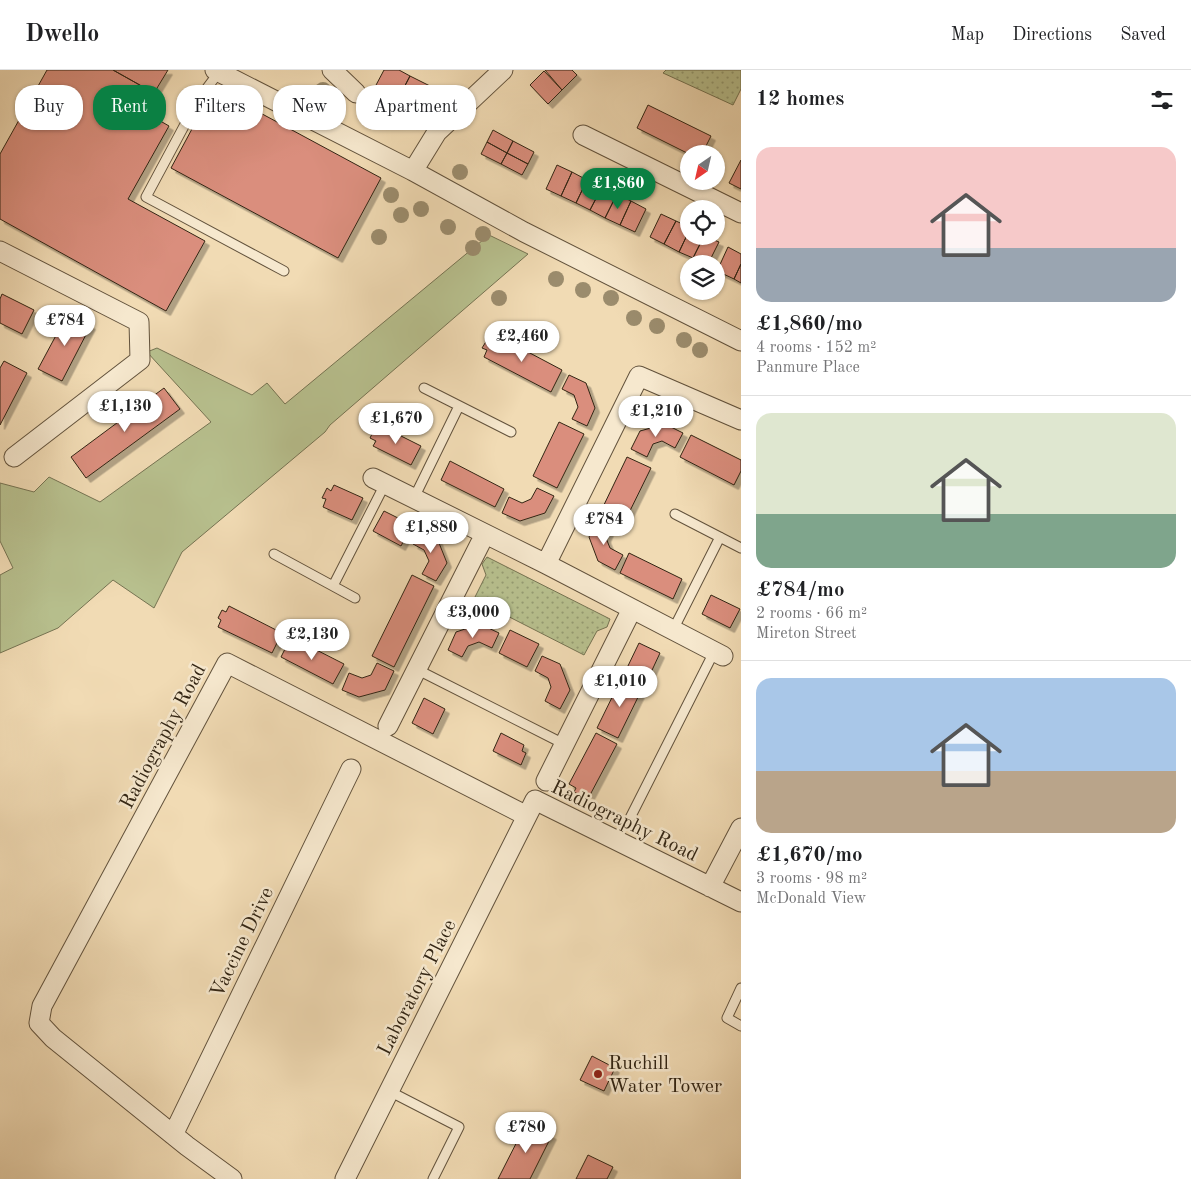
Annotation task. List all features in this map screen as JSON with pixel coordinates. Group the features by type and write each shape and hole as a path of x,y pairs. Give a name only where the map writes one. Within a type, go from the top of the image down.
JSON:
{"street":[{"path":"332,70 356,93"},
{"path":"413,171 437,132 503,70"},
{"path":"218,71 413,171 524,232 741,341"},
{"path":"583,135 741,213"},
{"path":"0,252 139,322 140,360 14,457"},
{"path":"546,564 639,376 741,420"},
{"path":"379,481 546,564 719,654"},
{"path":"388,726 485,534"},
{"path":"546,781 632,609"},
{"name":"Radiography Road","path":"232,1179 53,1038 39,1023 42,1006 227,663 527,816 535,800 741,902"},
{"name":"Vaccine Drive","path":"174,1135 351,769"},
{"name":"Laboratory Place","path":"345,1179 527,816"},
{"path":"710,887 741,828"}],"lane":[{"path":"218,71 198,100 146,197 284,271"},
{"path":"424,388 511,432"},
{"path":"414,498 459,406"},
{"path":"333,586 379,481"},
{"path":"675,514 741,548"},
{"path":"674,630 720,537"},
{"path":"274,554 355,598"},
{"path":"628,822 719,654"},
{"path":"416,669 564,744"},
{"path":"741,988 727,1018 741,1026"},
{"path":"389,1091 459,1127 433,1179"}],"green space":[{"path":"666,70 741,70 741,89 733,105 663,73"},
{"path":"489,235 528,254 330,425 325,432 182,552 154,608 113,580 58,628 0,653 0,575 13,568 0,541 0,483 34,492 49,477 100,502 211,422 147,352 157,348 252,395 267,383 285,404"},
{"path":"487,557 610,619 607,627 597,631 584,655 474,599 486,575 482,564"}],"building":[{"path":"47,70 113,70 140,85 93,85 93,130 166,130 166,124 169,126 128,199 205,241 166,311 0,219 0,154 15,127 15,130 83,130 83,85 39,85"},
{"path":"113,70 168,70 159,85 140,85"},
{"path":"384,70 399,70 410,76 405,85 376,85"},
{"path":"545,70 572,70 577,75 562,90"},
{"path":"544,71 562,90 548,104 530,85"},
{"path":"410,76 428,85 405,85"},
{"path":"648,105 711,136 706,145 680,145 680,150 637,128"},
{"path":"263,114 273,120 273,130 292,130 381,178 338,258 171,168 191,130 263,130"},
{"path":"493,130 513,141 507,153 487,142"},
{"path":"513,141 534,152 528,164 507,153"},
{"path":"487,142 507,153 501,164 481,154"},
{"path":"507,153 528,164 522,175 501,164"},
{"path":"741,160 741,189 729,183"},
{"path":"557,165 572,172 561,196 546,189"},
{"path":"572,172 587,180 576,203 561,196"},
{"path":"587,180 602,187 590,210 576,203"},
{"path":"602,187 617,194 605,218 590,210"},
{"path":"617,194 631,201 620,225 605,218"},
{"path":"631,201 646,209 635,232 620,225"},
{"path":"661,214 676,221 664,244 650,237"},
{"path":"676,221 680,223 680,245 682,245 679,252 664,244"},
{"path":"682,245 700,245 694,255 686,255 679,252"},
{"path":"700,245 718,245 712,255 694,255"},
{"path":"728,247 741,254 741,264 734,279 725,275 724,255"},
{"path":"741,264 741,283 734,279"},
{"path":"2,294 34,310 22,334 0,323 0,299"},
{"path":"68,313 91,325 62,381 38,369"},
{"path":"494,334 562,370 551,392 484,357 487,350 482,348 487,340 491,340"},
{"path":"4,361 27,373 0,425 0,368"},
{"path":"569,375 586,383 595,408 587,426 572,419 578,407 574,395 562,389"},
{"path":"164,388 180,409 86,478 71,457"},
{"path":"559,422 584,434 557,488 533,476"},
{"path":"665,424 683,433 675,448 662,441 653,444 647,457 631,449 640,431"},
{"path":"383,427 421,446 411,465 373,446 376,441 370,438 374,430 380,433"},
{"path":"691,435 741,460 741,471 734,485 680,457"},
{"path":"627,457 651,468 624,523 601,511"},
{"path":"450,461 504,489 495,507 441,480"},
{"path":"334,485 363,498 352,520 323,507 326,499 322,498 327,488 331,491"},
{"path":"537,488 554,496 545,513 520,521 502,513 509,497 522,503 531,499"},
{"path":"384,511 412,525 401,546 373,531"},
{"path":"597,521 611,527 606,538 610,548 623,555 615,570 598,561 589,537"},
{"path":"421,529 437,538 447,563 436,581 422,574 429,561 424,550 413,544"},
{"path":"629,553 682,579 673,599 620,573"},
{"path":"412,575 434,586 394,667 372,656"},
{"path":"711,595 740,609 730,628 702,614"},
{"path":"229,606 282,633 272,653 218,627 221,620 218,618 222,610 226,612"},
{"path":"480,624 499,633 492,648 479,642 468,646 462,657 448,650 456,632"},
{"path":"510,630 539,644 527,667 499,653"},
{"path":"291,637 344,664 333,684 281,657"},
{"path":"639,643 660,653 647,681 626,670"},
{"path":"542,656 560,664 570,690 560,709 545,701 551,687 548,678 535,671"},
{"path":"377,663 394,671 385,690 359,697 342,690 349,673 362,678 371,675"},
{"path":"622,677 643,687 618,738 597,728"},
{"path":"424,698 445,709 433,734 412,723"},
{"path":"501,733 524,745 522,751 526,753 521,765 493,751"},
{"path":"596,733 617,744 590,795 584,792 582,796 574,792 576,788 569,784"},
{"name":"Ruchill Water Tower","path":"592,1056 615,1068 604,1091 580,1080"},
{"path":"527,1122 552,1135 530,1179 498,1179"},
{"path":"588,1155 613,1167 607,1179 576,1179"}],"place":[{"name":"Ruchill Water Tower","path":"598,1074"}]}
